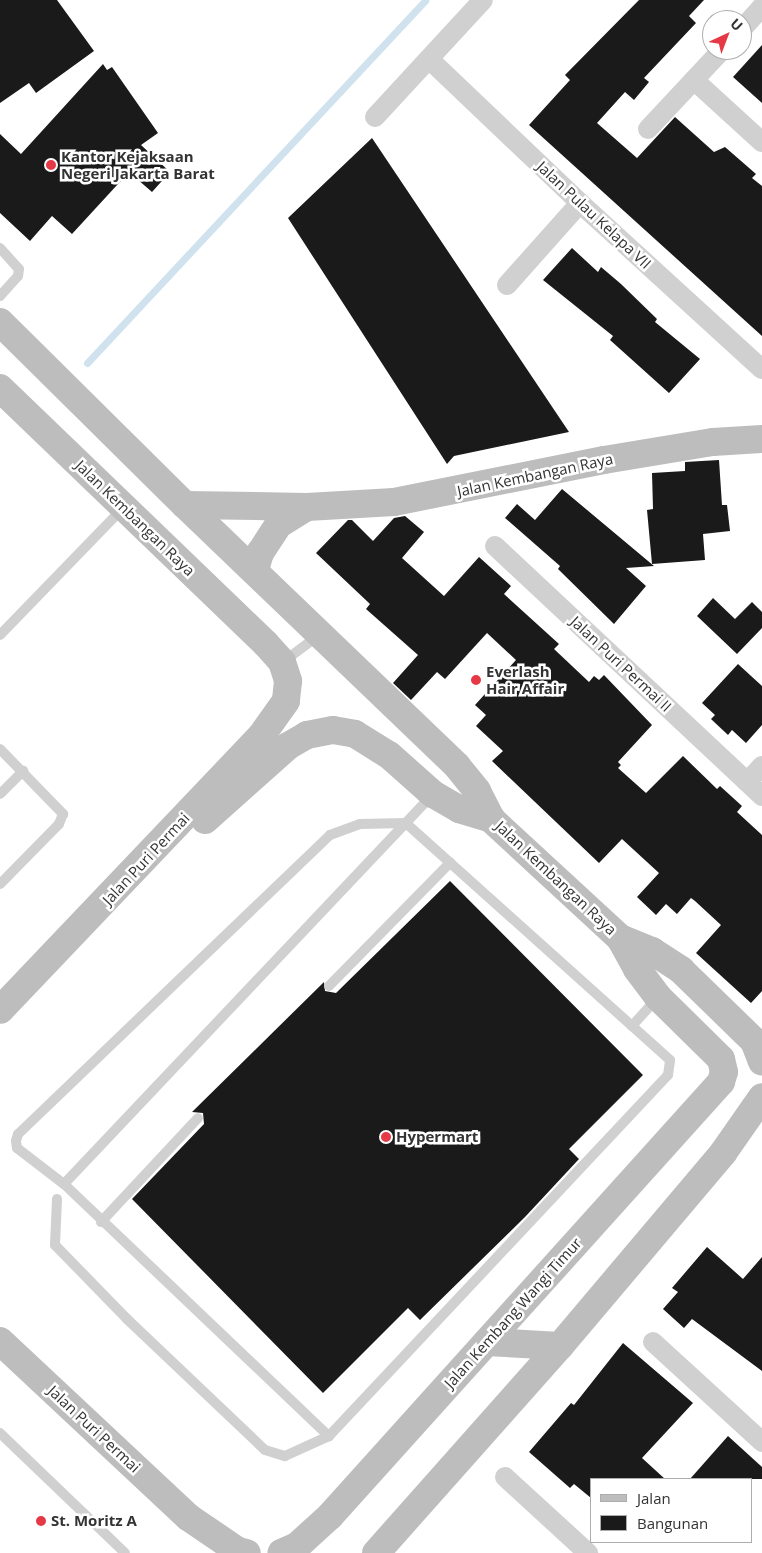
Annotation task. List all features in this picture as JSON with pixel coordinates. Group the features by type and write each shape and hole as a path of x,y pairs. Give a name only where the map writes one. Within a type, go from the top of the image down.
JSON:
{"main road":[{"name":"Jalan Kembangan Raya","path":"0,322 185,505 458,766 477,792 491,819 620,938 637,969 658,997 721,1059"},
{"name":"Jalan Kembangan Raya","path":"0,388 282,662"},
{"name":"Jalan Kembangan Raya","path":"185,505 307,507 394,502 622,457 713,442 762,440"},
{"name":"Jalan Kembangan Raya","path":"255,570 268,538 285,520 307,507"},
{"name":"Jalan Puri Permai","path":"3,1003 141,866 261,736 286,702 288,681 282,662"},
{"name":"Jalan Kembangan Raya","path":"141,866 168,853 280,753 307,735 333,730 355,734 389,755 433,794 459,809 491,819"},
{"name":"Jalan Kembangan Raya","path":"620,938 652,951 681,970 759,1047"},
{"name":"Jalan Kembang Wangi Timur","path":"281,1553 297,1546 330,1516 721,1082 724,1072 721,1059"},
{"path":"376,1553 560,1346 760,1108"},
{"name":"Jalan Puri Permai","path":"0,1341 188,1517"},
{"path":"487,1342 560,1346"},
{"path":"188,1517 214,1553"},
{"path":"188,1517 238,1551 247,1553"}],"street":[{"path":"375,117 483,0"},
{"path":"752,18 762,7"},
{"name":"Jalan Pulau Kelapa VII","path":"428,59 580,203 762,369"},
{"path":"648,129 713,60"},
{"path":"694,80 762,142"},
{"path":"507,285 580,203"},
{"name":"Jalan Puri Permai II","path":"495,546 762,796"},
{"path":"747,782 762,766"},
{"path":"653,1342 762,1442"},
{"path":"505,1478 588,1553"}],"lane":[{"path":"0,248 19,270 18,276 0,296"},
{"path":"0,634 124,507"},
{"path":"282,662 321,633"},
{"path":"0,749 63,814 59,824 0,884"},
{"path":"0,794 23,771"},
{"path":"64,1184 433,794"},
{"path":"57,1199 54,1245 127,1319 265,1450 285,1456 329,1436 668,1075 670,1060 406,823 360,824 330,836 18,1134 17,1148 64,1184 101,1222 329,1436"},
{"path":"329,986 450,863"},
{"path":"632,1026 658,997"},
{"path":"101,1222 198,1118"},
{"path":"0,1433 125,1553"}],"building":[{"path":"0,0 57,0 94,51 36,93 29,83 0,103"},
{"path":"639,0 704,0 689,16 696,23 644,78 649,82 634,100 625,92 597,123 637,158 675,117 714,152 725,147 756,174 752,178 762,186 762,336 529,125 570,80 565,75"},
{"path":"762,45 762,103 733,77 748,60 752,60 752,56"},
{"name":"Kantor Kejaksaan Negeri Jakarta Barat","path":"103,64 107,70 112,67 158,133 141,145 170,172 152,192 129,172 72,234 52,216 30,241 0,213 0,134 21,154"},
{"path":"372,138 569,432 454,456 447,464 288,218"},
{"path":"572,248 598,272 601,267 621,284 657,319 655,322 700,359 669,393 610,340 613,336 543,280"},
{"path":"719,460 722,505 727,505 730,531 703,534 705,560 652,564 647,510 653,509 652,473 685,471 685,462"},
{"path":"562,489 654,566 626,568 646,586 614,624 558,569 560,566 505,518 517,504 535,520"},
{"path":"405,516 424,532 402,558 444,596 479,557 511,586 504,594 559,644 554,649 589,682 594,676 599,680 604,675 652,725 618,762 621,765 618,768 646,793 683,756 717,789 720,786 742,806 737,812 762,835 762,991 751,1003 696,953 721,925 691,898 677,914 666,904 656,915 637,897 659,873 622,839 599,863 492,761 503,751 476,726 486,715 475,705 516,660 487,633 445,679 437,672 411,700 393,683 418,655 366,609 370,604 316,553 348,520 352,520 373,541 394,518"},
{"path":"713,598 735,619 752,602 762,612 762,628 737,654 697,616"},
{"path":"738,664 762,686 762,725 746,743 732,730 728,735 711,719 715,715 702,703"},
{"name":"Hypermart","path":"450,881 643,1075 569,1149 579,1159 525,1217 420,1320 408,1308 323,1393 132,1199 204,1124 203,1113 192,1112 324,982 325,991 336,993"},
{"path":"707,1247 743,1279 762,1257 762,1371 692,1319 684,1328 663,1309 678,1292 672,1288"},
{"path":"623,1343 693,1403 642,1458 664,1478 590,1478 590,1497 574,1484 570,1488 529,1452 571,1403 574,1405"},
{"path":"728,1436 762,1467 762,1479 691,1478"}],"waterway":[{"path":"87,363 425,0"}],"place":[{"name":"Kantor Kejaksaan Negeri Jakarta Barat","path":"51,165"},
{"name":"Everlash Hair Affair","path":"476,680"},
{"name":"Hypermart","path":"386,1137"},
{"name":"St. Moritz A","path":"41,1521"}]}
